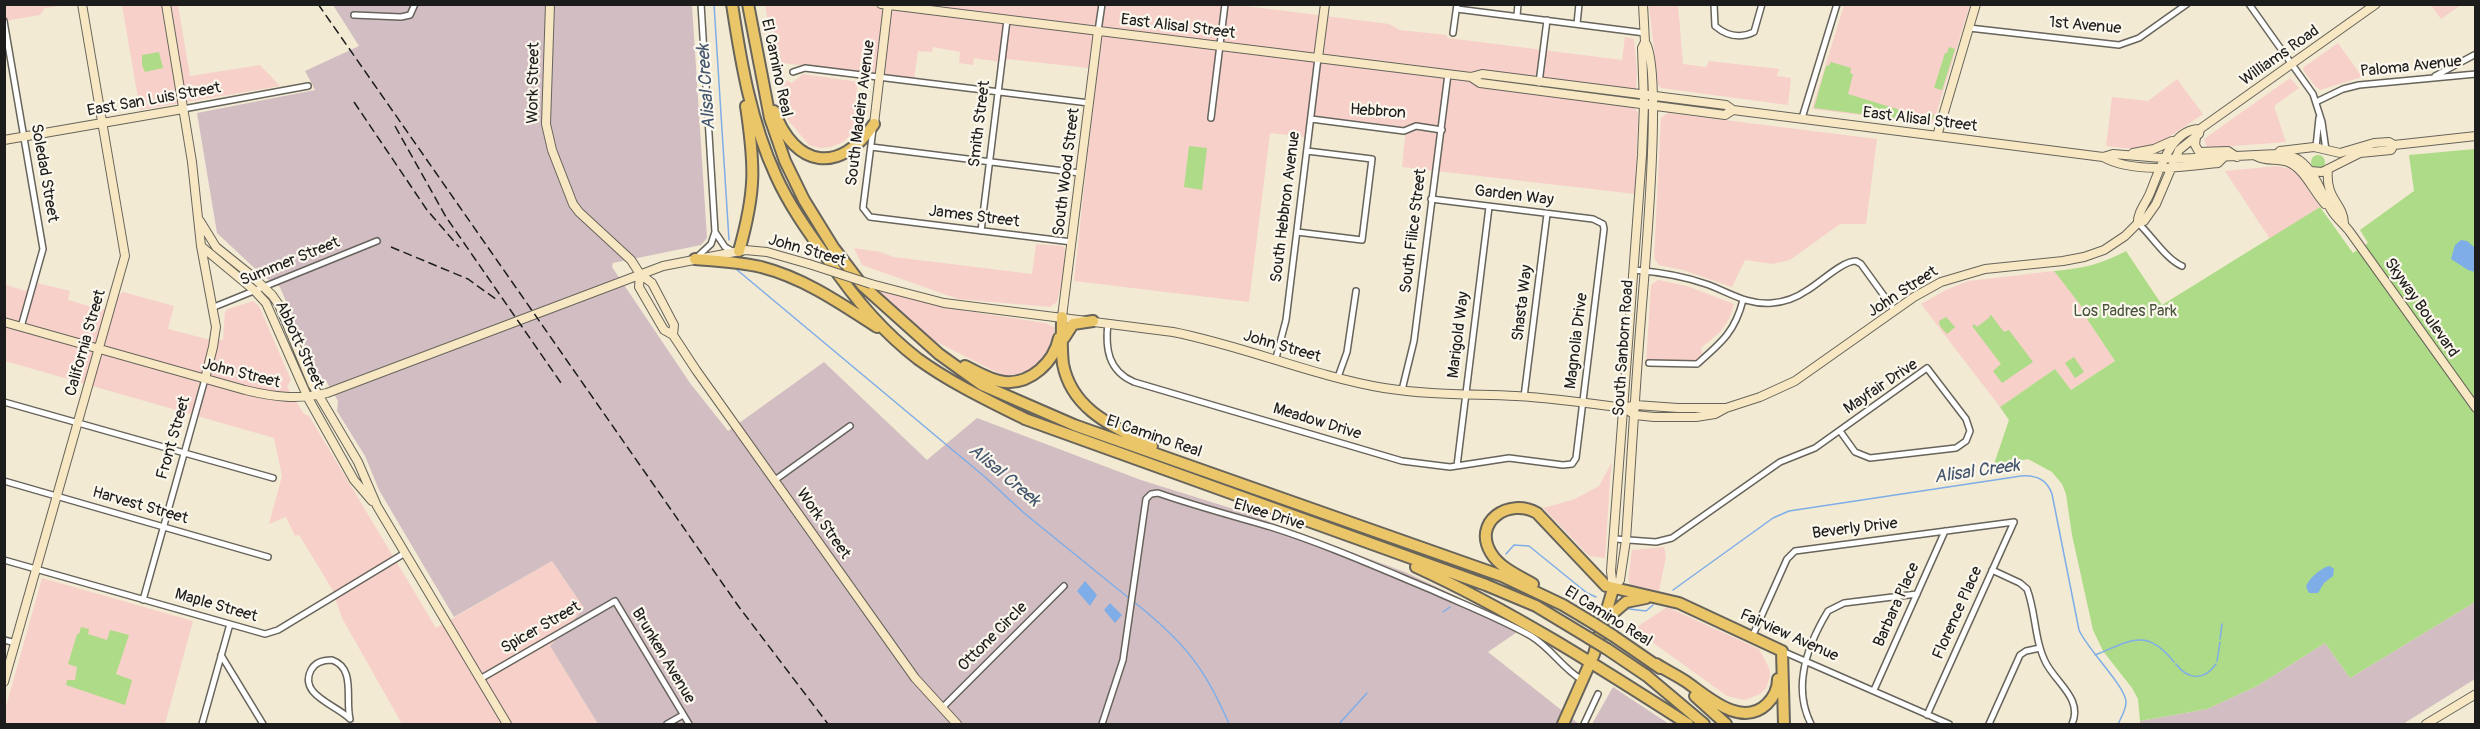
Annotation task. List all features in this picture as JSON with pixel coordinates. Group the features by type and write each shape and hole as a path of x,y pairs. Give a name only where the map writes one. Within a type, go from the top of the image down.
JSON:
{"highway":[{"name":"El Camino Real","path":"732,4 743,75 765,150 777,178 798,217 848,288 891,337 919,360 962,387 1025,419 1486,585 1536,606 1647,676 1704,724"},
{"name":"El Camino Real","path":"748,4 765,100 776,138 794,181 812,214 833,247 862,285 939,354 982,385 1074,425 1502,576 1563,605 1656,664 1726,724"},
{"path":"759,71 781,126 795,146 807,154 824,158 844,154 860,144 874,124"},
{"path":"736,251 751,207 754,178 743,75"},
{"path":"695,259 740,263 780,273 837,300 891,337"},
{"path":"939,354 994,380 1014,382 1029,378 1046,364 1057,347 1062,317"},
{"path":"1062,317 1062,347 1068,378 1085,406 1107,424 1187,464"},
{"path":"1062,347 1071,325 1077,322 1093,321"},
{"path":"1563,605 1503,566 1492,555 1487,543 1488,530 1493,519 1502,511 1519,507 1537,513 1602,583 1613,589"},
{"path":"1387,550 1408,563 1512,614 1688,724"},
{"name":"Fairview Avenue","path":"1613,589 1654,596 1684,605 1782,651"},
{"name":"South Sanborn Road","path":"1563,724 1584,681 1613,589"},
{"path":"1605,620 1626,602 1654,596"},
{"path":"1656,664 1724,707 1738,712 1751,712 1767,705 1777,687 1775,656 1766,643"},
{"path":"1782,651 1784,724"}],"main road":[{"name":"California Street","path":"4,682 125,256 82,4"},
{"path":"166,4 200,221 198,233 201,246"},
{"name":"Work Street","path":"550,4 546,124 552,150 570,196 579,212 631,260 640,274 652,284 674,325 673,335"},
{"path":"1318,58 1325,4"},
{"path":"1642,4 1646,42 1642,48 1649,105"},
{"path":"1937,136 1976,4"},
{"name":"Williams Road","path":"2172,163 2182,147 2198,133 2376,4"},
{"name":"East Alisal Street","path":"885,5 1471,77 1482,74 1648,94 1726,105 1733,110 2103,157 2114,163 2160,167 2172,163 2218,163 2223,158 2277,154 2294,157 2307,168 2319,173 2360,153 2381,147"},
{"name":"South Madeira Avenue","path":"874,124 885,5"},
{"name":"South Wood Street","path":"1062,317 1098,31"},
{"name":"East Alisal Street","path":"1471,77 1480,83 1725,115 1733,110"},
{"name":"South Sanborn Road","path":"1613,589 1611,571 1649,105"},
{"name":"South Sanborn Road","path":"1613,589 1620,580 1626,540 1644,271 1649,105"},
{"name":"East San Luis Street","path":"4,140 183,109"},
{"name":"Williams Road","path":"2160,167 2169,148 2194,129 2198,133"},
{"path":"2198,133 2195,145 2199,152 2228,151 2237,157"},
{"name":"East Alisal Street","path":"2277,154 2283,150 2315,147 2343,152 2381,147 2391,150 2394,145 2475,136"},
{"path":"2114,154 2150,150 2182,137"},
{"path":"2307,168 2305,157 2315,147"},
{"name":"Skyway Boulevard","path":"2327,150 2328,190 2344,223"},
{"name":"East Alisal Street","path":"2103,157 2114,154 2163,159 2172,163"},
{"path":"2254,155 2264,160 2281,160 2292,164 2332,212"},
{"name":"John Street","path":"1624,408 1635,415 1696,417 1714,414 1795,381 1928,288 1954,276 1985,269 2063,261 2091,255 2114,244 2138,223 2144,221 2152,211 2172,163"},
{"name":"John Street","path":"2138,223 2137,216 2147,199 2160,167"},
{"name":"Skyway Boulevard","path":"2307,168 2332,212 2344,223 2475,408"},
{"name":"Abbott Street","path":"200,221 216,247 265,287 279,305 318,395 358,462 377,506 507,724"},
{"name":"Abbott Street","path":"201,246 255,291 271,312 308,398 354,480 377,506"},
{"name":"Front Street","path":"201,246 214,307 216,334 205,379"},
{"name":"John Street","path":"4,322 205,379 281,398 308,398 640,274 736,251 767,252 871,284 945,303 1108,323 1202,338 1338,377 1402,390 1524,397 1624,408 1636,405 1726,408"},
{"name":"Work Street","path":"640,274 639,287 664,330 673,335 915,678 957,724"},
{"path":"283,340 292,336"},
{"path":"2426,724 2475,694"}],"street":[{"path":"354,15 401,17 410,15 415,4"},
{"path":"700,4 716,232 724,247 736,251"},
{"path":"1098,31 1102,4"},
{"path":"1211,118 1225,4"},
{"path":"1516,16 1518,4"},
{"path":"1577,24 1579,4"},
{"path":"1714,4 1715,26 1724,34 1745,36 1754,32 1762,4"},
{"path":"1802,118 1837,4"},
{"name":"1st Avenue","path":"1969,28 2107,45 2124,45 2139,38 2187,4"},
{"path":"2249,4 2316,102 2327,150"},
{"path":"1453,33 1457,7 1645,33"},
{"name":"Smith Street","path":"981,231 1007,20"},
{"path":"1538,90 1547,20"},
{"name":"Soledad Street","path":"4,21 43,249 21,327"},
{"path":"2430,78 2475,54"},
{"name":"South Hebbron Avenue","path":"1276,358 1285,326 1318,58"},
{"path":"793,72 806,68 1089,103"},
{"name":"South Filice Street","path":"1402,390 1414,341 1448,74"},
{"name":"Paloma Avenue","path":"2316,102 2343,89 2359,85 2475,74"},
{"name":"East San Luis Street","path":"183,109 308,86"},
{"name":"Hebbron","path":"1311,118 1404,130 1416,126 1442,130"},
{"path":"2315,147 2319,118"},
{"name":"South Madeira Avenue","path":"873,218 867,216 863,208 874,124"},
{"path":"871,147 1080,173"},
{"path":"1296,232 1362,240 1372,159 1307,151"},
{"name":"Garden Way","path":"1431,199 1593,219"},
{"name":"Marigold Way","path":"1457,466 1489,207"},
{"name":"Shasta Way","path":"1524,397 1547,214"},
{"name":"James Street","path":"873,218 1072,242"},
{"name":"Magnolia Drive","path":"1565,465 1572,464 1576,458 1604,230 1601,222 1593,219"},
{"path":"2138,223 2172,261 2182,266"},
{"path":"695,259 711,244 716,232"},
{"name":"Summer Street","path":"214,307 377,242"},
{"path":"1634,270 1686,278 1743,300 1767,303 1790,299 1804,293 1847,263 1854,261 1861,264 1895,311"},
{"path":"1338,377 1347,351 1356,291"},
{"path":"1649,363 1696,364 1729,334 1738,319 1743,300"},
{"name":"Meadow Drive","path":"1108,323 1107,347 1110,360 1122,375 1134,382 1394,459 1457,466 1509,458 1565,465"},
{"name":"Mayfair Drive","path":"1615,539 1656,542 1672,538 1780,462 1809,452 1928,368 1966,419 1970,432 1966,441 1956,448 1870,458 1855,452 1840,431"},
{"name":"Front Street","path":"143,600 205,379"},
{"path":"4,402 273,478"},
{"path":"775,480 850,426"},
{"name":"Harvest Street","path":"4,481 268,557"},
{"name":"Elvee Drive","path":"1102,724 1123,660 1146,499 1151,494 1158,493 1211,512 1272,528 1387,571 1469,607 1531,636 1547,647 1573,675 1584,681"},
{"name":"Beverly Drive","path":"1752,636 1787,559 1793,552 2014,522"},
{"name":"Florence Place","path":"1927,715 2014,522"},
{"name":"Barbara Place","path":"1874,690 1945,531"},
{"name":"Maple Street","path":"4,560 265,634 274,632 405,554"},
{"path":"1992,570 2020,583 2027,589 2040,648 2048,667 2074,704 2075,714 2072,724"},
{"name":"Ottone Circle","path":"942,708 1064,586"},
{"path":"1810,724 1803,700 1802,678 1806,660 1825,616 1833,606 1917,594"},
{"name":"Spicer Street","path":"480,679 615,601"},
{"name":"Brunken Avenue","path":"615,601 689,724"},
{"path":"202,724 230,624"},
{"path":"4,640 16,643"},
{"path":"1989,724 2020,656 2026,651 2040,648"},
{"name":"Fairview Avenue","path":"1782,651 1949,724"},
{"path":"221,655 263,724"},
{"path":"332,660 340,663 345,669 348,679 347,703 351,722 338,708 316,696 310,687 309,674 318,663 332,660"},
{"path":"1584,724 1598,694"},
{"path":"338,708 344,707 347,703"},
{"path":"667,724 683,715"}],"shaded area":[{"path":"765,4 1238,5 1389,24 1400,30 1446,35 1448,38 1622,60 1625,37 1634,39 1637,73 1635,194 1402,167 1406,127 1316,116 1312,138 1270,133 1249,302 1074,281 1097,69 1007,59 1000,62 974,58 973,65 959,63 960,52 933,47 932,52 918,51 914,79 782,63 785,80 792,83 803,74 858,82 854,110 869,111 843,142 831,147 820,148 809,145 788,120 774,60"},
{"path":"5,5 65,5 45,8 40,15 10,20 5,24"},
{"path":"122,5 178,5 190,76 260,65 280,86 140,110"},
{"path":"333,5 692,5 707,238 701,245 613,263 612,267 690,383 728,431 824,362 927,460 977,418 1141,480 1243,512 1405,572 1523,628 1488,652 1579,724 598,724 550,646 584,608 552,561 454,617 379,490 365,456 337,411 338,401 326,381 319,380 280,287 263,276 217,233 197,113 315,90 305,71 359,46"},
{"path":"1649,5 1678,5 1683,64 1706,67 1709,61 1779,69 1777,76 1791,78 1788,105 1661,88 1658,85"},
{"path":"1844,5 1970,5 1933,124 1812,109"},
{"path":"2431,5 2461,5 2441,19"},
{"path":"2338,43 2362,77 2320,90 2303,70 2304,67"},
{"path":"2290,78 2299,88 2274,106 2286,142 2207,148 2204,139"},
{"path":"2177,79 2203,114 2166,139 2146,147 2132,149 2106,146 2112,97 2148,101"},
{"path":"1668,113 1877,139 1866,224 1840,224 1790,260 1773,264 1745,260 1732,287 1683,270 1659,265 1654,258 1661,118"},
{"path":"2277,166 2290,169 2297,174 2320,207 2270,239 2225,171"},
{"path":"1036,244 1063,246 1065,250 1063,277 1057,302 1050,307 958,299 862,265 854,248 880,252 894,257 1032,274"},
{"path":"2054,271 2089,316 2087,319 2115,361 2071,390 2055,369 2000,407 1921,304 1968,281"},
{"path":"1658,280 1687,286 1734,304 1729,319 1720,332 1701,348 1703,357 1693,362 1646,362 1651,285"},
{"path":"37,283 70,291 68,300 102,310 123,292 174,306 168,329 207,339 223,340 225,312 253,301 259,306 291,380 287,387 304,414 309,416 436,628 552,561 584,608 550,646 598,724 402,724 342,618 332,589 299,535 295,536 286,517 269,524 282,476 274,438 5,361 4,284 25,291"},
{"path":"875,290 965,311 1046,323 1055,328 1051,346 1031,372 1004,376 925,336"},
{"path":"1612,462 1605,558 1589,556 1543,508 1575,499 1599,486"},
{"path":"1664,547 1666,557 1659,591 1630,585 1628,579 1632,550"},
{"path":"42,578 193,621 165,724 5,724 5,710"},
{"path":"2475,602 2475,679 2403,724 2140,724 2140,721 2207,709 2257,686 2325,643 2350,678"},
{"path":"1667,607 1759,649 1769,668 1770,676 1766,688 1760,694 1745,700 1727,696 1634,629"},
{"path":"1613,687 1669,724 1592,724"}],"green space":[{"path":"1949,47 1955,49 1942,90 1934,88 1945,53"},
{"path":"159,52 163,68 145,72 142,55"},
{"path":"1831,62 1851,68 1850,73 1853,74 1848,94 1923,117 1929,114 1935,115 1930,123 1814,108 1826,66"},
{"path":"1189,146 1207,148 1202,190 1184,187"},
{"name":"Los Padres Park","path":"2475,149 2475,602 2350,678 2325,643 2257,686 2207,709 2140,721 2138,699 2103,651 2093,630 2072,535 2066,494 2062,484 2052,472 2028,459 1993,467 2009,420 2000,407 2055,369 2071,390 2115,361 2087,319 2089,316 2054,271 2091,265 2126,251 2162,305 2320,207 2353,253 2368,243 2360,230 2414,191 2409,155"},
{"path":"2315,155 2321,155 2325,162 2321,169 2315,169 2311,165 2311,159"},
{"path":"1989,315 2004,332 2009,330 2033,362 2002,383 1993,371 2001,364 1972,326 1974,324 1977,327 1990,317"},
{"path":"1946,317 1955,327 1947,334 1939,321"},
{"path":"2074,357 2084,372 2075,378 2065,363"},
{"path":"81,627 89,629 88,634 107,640 110,630 129,635 116,674 132,680 125,705 66,685 67,680 75,680 77,667 68,664"}],"water":[{"path":"2461,240 2467,241 2475,248 2475,272 2451,259 2455,245"},
{"path":"2330,566 2334,569 2333,576 2324,583 2318,593 2309,593 2306,587 2309,580 2319,571"},
{"path":"1085,581 1097,595 1090,606 1077,591"},
{"path":"1110,603 1122,615 1115,623 1104,610"}],"waterway":[{"name":"Alisal Creek","path":"714,4 729,240"},
{"name":"Alisal Creek","path":"736,269 985,477 1024,513 1130,599"},
{"name":"Alisal Creek","path":"1673,590 1773,518 1789,511 2021,476 2036,477 2044,481 2052,494 2079,630 2124,695 2125,708 2118,724"},
{"name":"Alisal Creek","path":"1506,554 1514,545 1529,546 1587,593 1596,597"},
{"name":"Alisal Creek","path":"1134,602 1179,642 1201,670 1229,724"},
{"name":"Alisal Creek","path":"1629,609 1646,611 1653,605"},
{"name":"Alisal Creek","path":"1443,612 1450,607"},
{"path":"2220,639 2222,624"},
{"path":"2095,655 2137,640 2155,644 2174,662"},
{"path":"2217,661 2220,642"},
{"path":"2176,664 2191,676 2201,676 2216,664"},
{"name":"Alisal Creek","path":"1339,724 1367,693"}],"railway":[{"path":"318,4 739,607 828,724"},
{"path":"354,102 427,210 459,247"},
{"path":"395,126 446,217 561,383"},
{"path":"391,247 468,279 497,300"}]}
